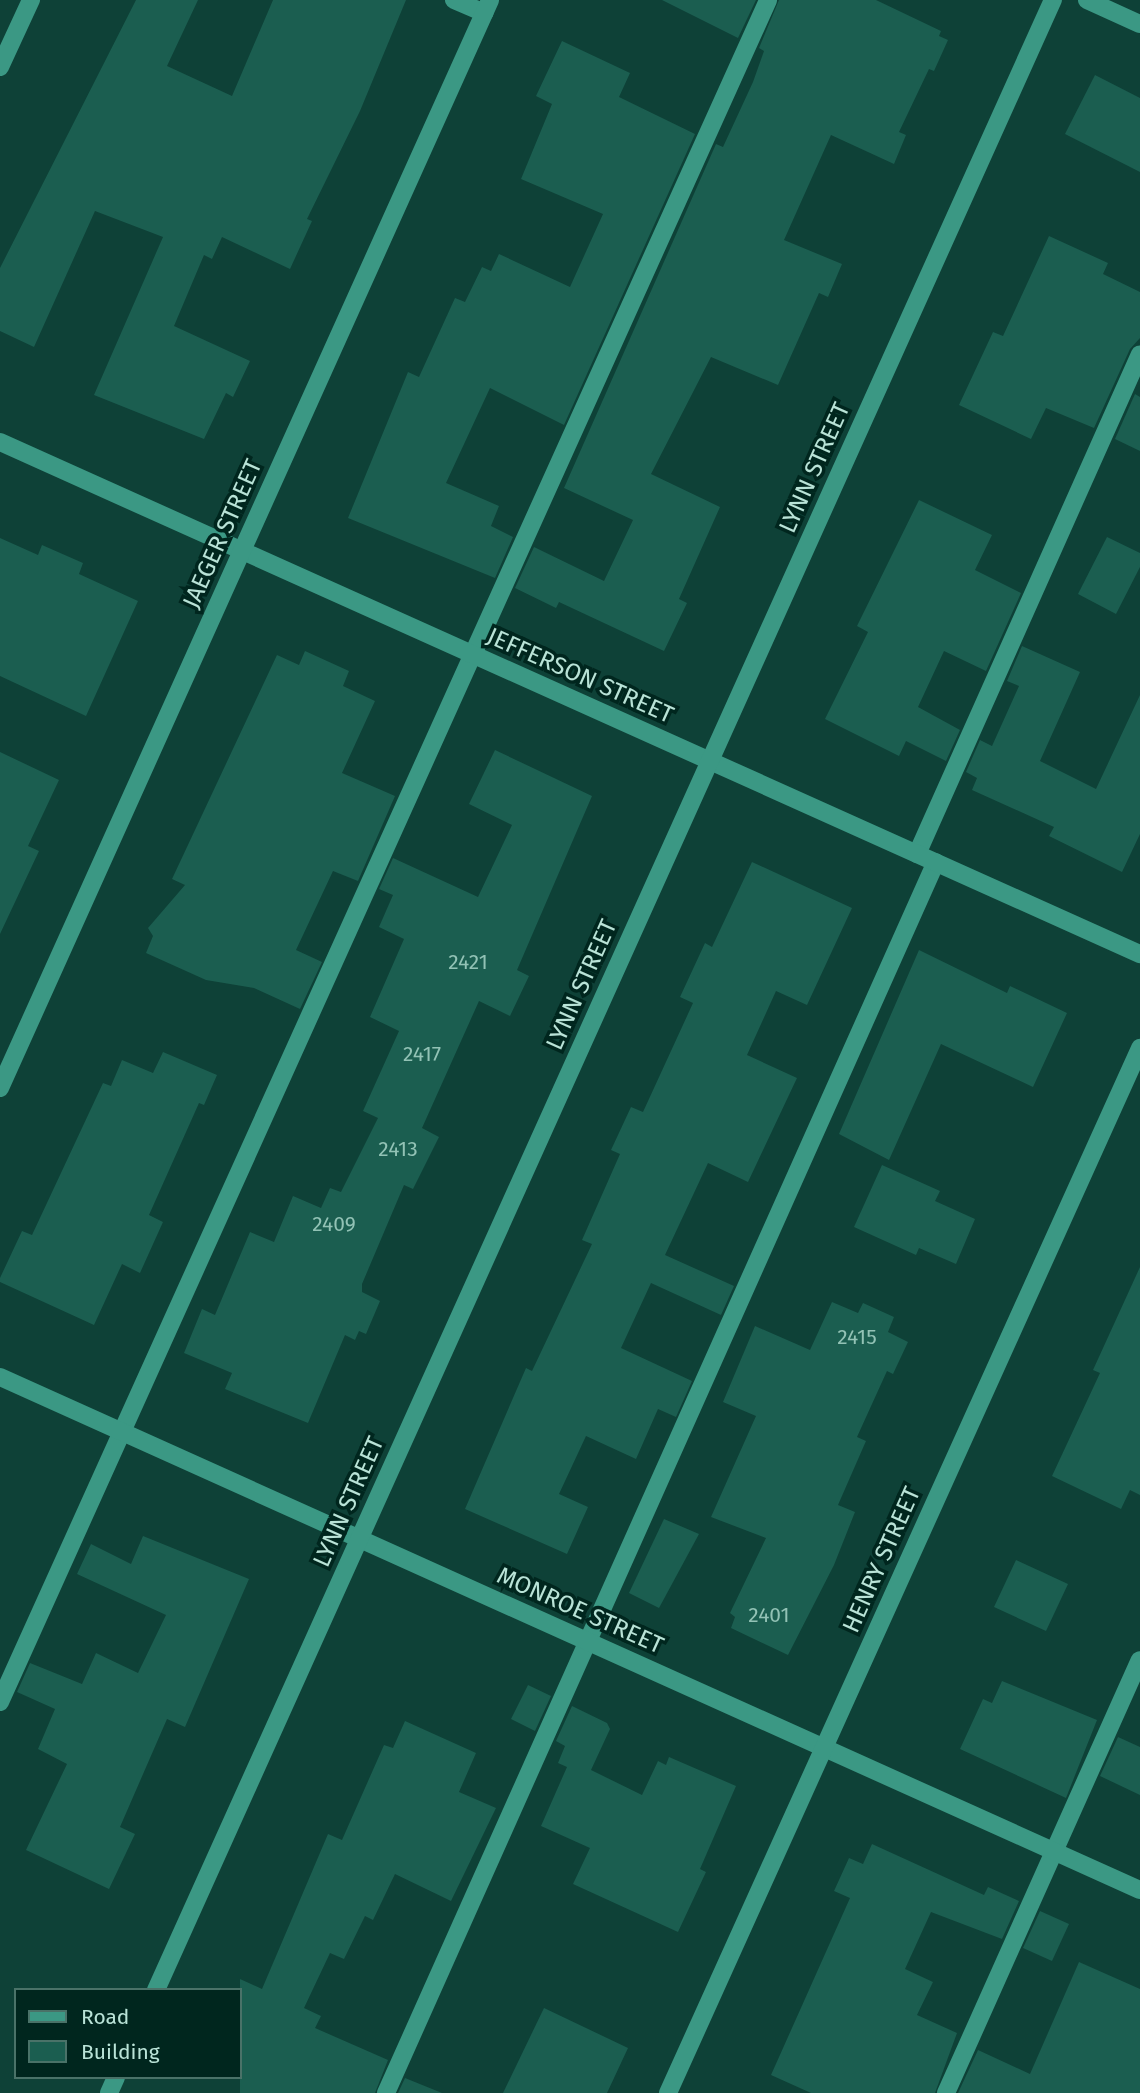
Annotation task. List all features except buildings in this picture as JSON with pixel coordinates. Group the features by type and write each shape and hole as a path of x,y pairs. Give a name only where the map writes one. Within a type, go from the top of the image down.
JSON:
{"street":[{"path":"0,67 31,0"},
{"path":"454,0 487,7"},
{"path":"0,1702 768,0"},
{"name":"LYNN STREET","path":"157,1988 1053,0"},
{"path":"1087,0 1140,24"},
{"name":"JAEGER STREET","path":"0,1088 487,7"},
{"path":"917,854 1140,354"},
{"name":"JEFFERSON STREET","path":"0,442 1140,954"},
{"path":"386,2093 936,862"},
{"name":"HENRY STREET","path":"668,2093 1140,1048"},
{"name":"MONROE STREET","path":"0,1377 1140,1890"},
{"path":"946,2093 1140,1660"}]}
